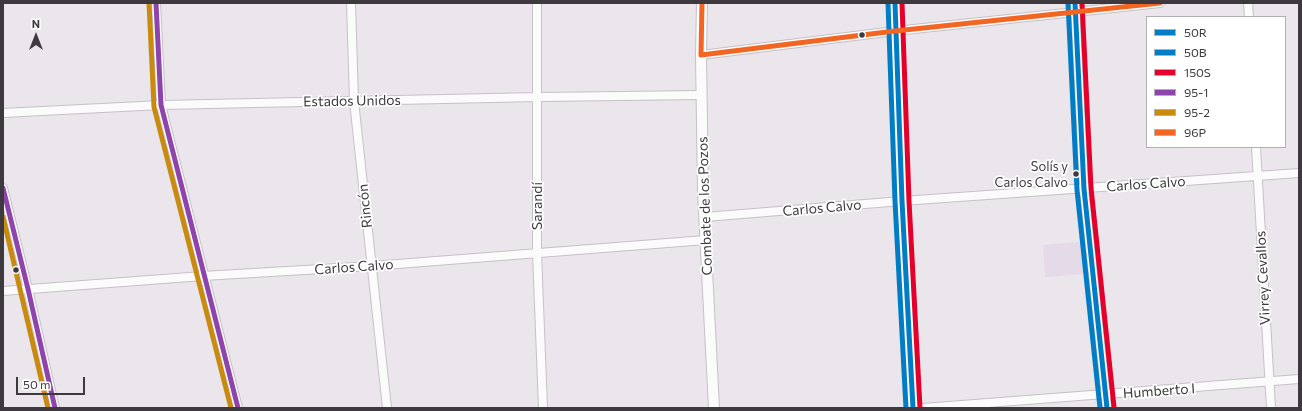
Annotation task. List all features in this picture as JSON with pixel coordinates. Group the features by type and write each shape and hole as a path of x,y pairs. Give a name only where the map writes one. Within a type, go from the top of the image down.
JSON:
{"main road":[{"path":"895,3 902,201 914,408"}],"street":[{"path":"156,3 161,105 203,276 238,408"},
{"name":"Rincón","path":"351,3 354,101 387,408"},
{"name":"Sarandí","path":"537,3 537,253 543,408"},
{"name":"Combate de los Pozos","path":"702,3 701,55 705,217 714,408"},
{"path":"701,55 1075,7 1160,3"},
{"path":"1248,3 1249,16"},
{"path":"1075,7 1084,189 1106,408"},
{"name":"Estados Unidos","path":"3,113 161,105 538,97 702,96"},
{"name":"Virrey Cevallos","path":"1256,148 1270,408"},
{"name":"Carlos Calvo","path":"705,217 902,201 1299,173"},
{"path":"3,188 55,408"},
{"name":"Carlos Calvo","path":"3,291 203,276 372,266 706,240"},
{"name":"Humberto I","path":"923,408 1299,379"}],"shaded area":[{"path":"1081,242 1083,274 1045,277 1043,245"}],"transit line":[{"name":"95-2","path":"149,3 154,107 231,408"},
{"name":"95-1","path":"156,3 161,105 238,408"},
{"name":"96P","path":"702,3 701,55 895,31 1160,3"},
{"name":"50B","path":"888,3 895,201 906,408"},
{"name":"50R","path":"895,3 902,201 913,408"},
{"name":"150S","path":"902,3 909,201 920,408"},
{"name":"50B","path":"1068,3 1077,190 1100,408"},
{"name":"50R","path":"1075,3 1084,189 1107,408"},
{"name":"150S","path":"1082,3 1091,188 1114,407"},
{"name":"95-1","path":"3,188 55,408"},
{"name":"95-2","path":"3,217 48,408"}],"place":[{"name":"Solís y Carlos Calvo","path":"1076,174"}]}
